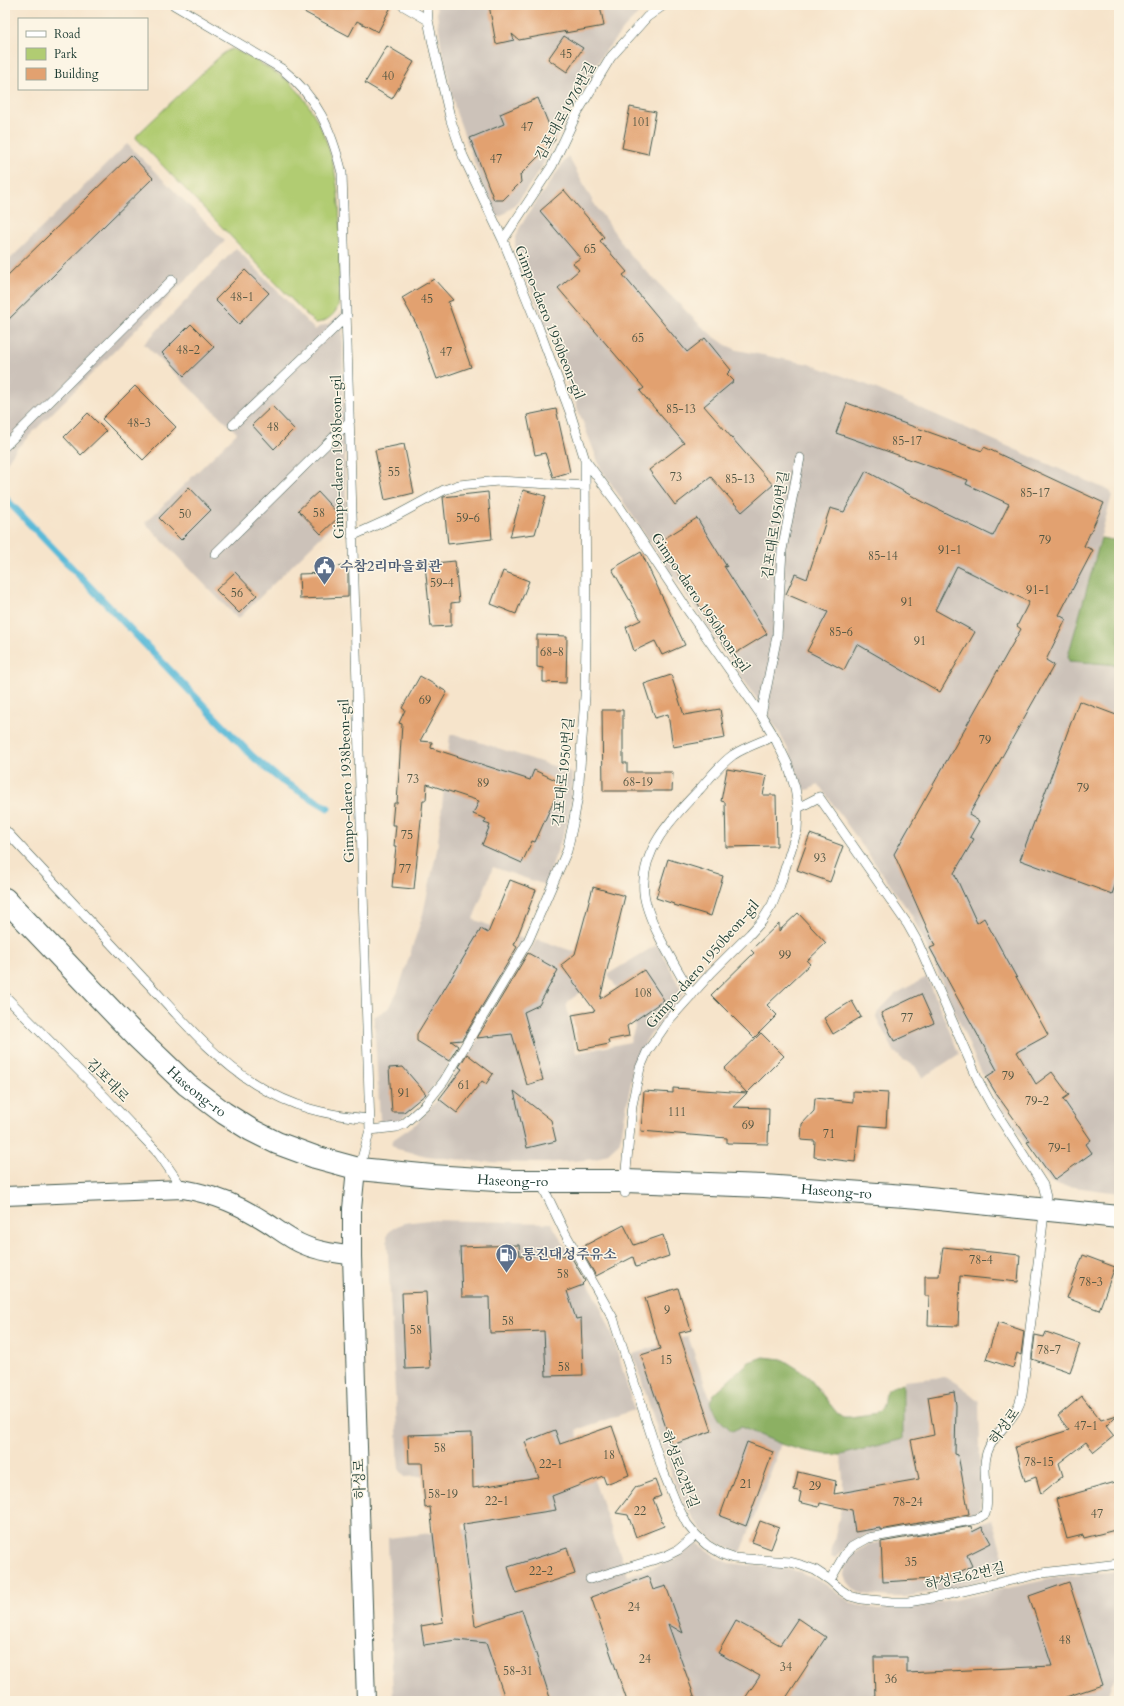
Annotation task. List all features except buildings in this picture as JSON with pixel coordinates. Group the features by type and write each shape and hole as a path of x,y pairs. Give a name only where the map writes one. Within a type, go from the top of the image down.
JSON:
{"street":[{"name":"Haseong-ro","path":"5,898 136,1036 187,1085 224,1113 251,1130 277,1143 357,1174"},
{"name":"Haseong-ro","path":"5,920 130,1049 195,1108 241,1139 300,1165 357,1174 425,1188 625,1187 871,1206 1044,1215 1119,1217"},
{"path":"5,1196 183,1189 209,1194 230,1202 250,1212 304,1245 320,1250 352,1256 352,1209 357,1174"},
{"name":"Haseong-ro","path":"1044,1215 1119,1231"},
{"name":"하성로","path":"352,1256 366,1701"}],"lane":[{"name":"Gimpo-daero 1938beon-gil","path":"174,5 282,69 297,81 309,94 319,109 334,145 342,173 370,1119 370,1130 357,1174"},
{"path":"402,5 428,20"},
{"name":"Gimpo-daero 1950beon-gil","path":"427,5 428,20 451,121 463,156 503,240 557,374 585,460 619,506 689,612 761,715 774,736 788,765 795,788 798,808 797,830 772,905 762,921 668,1020 647,1052 640,1068 632,1105 625,1187"},
{"name":"김포대로1976번길","path":"503,240 552,166 578,113 611,57 647,17 664,5"},
{"path":"5,446 172,280"},
{"path":"233,425 347,316"},
{"path":"215,554 350,421"},
{"name":"김포대로1950번길","path":"761,715 777,636 782,550 800,458"},
{"name":"김포대로1950번길","path":"370,1130 397,1127 404,1124 425,1105 439,1088 528,941 567,851 578,796 584,710 586,639 585,460"},
{"path":"352,536 394,517 444,490 459,485 498,480 584,486"},
{"path":"692,995 663,942 649,911 644,894 644,879 648,862 655,844 667,824 715,771 734,754 774,736"},
{"path":"798,808 819,797 908,925 922,952 980,1084 995,1111 1043,1185 1045,1190 1044,1215"},
{"path":"5,830 178,1016 236,1071 261,1087 298,1105 334,1116 370,1119"},
{"name":"김포대로","path":"5,996 159,1154 183,1189"},
{"name":"하성로62번길","path":"542,1187 613,1318 663,1471 676,1503 687,1524 696,1535 722,1554 733,1558 790,1562 815,1570 830,1580 841,1590 861,1600 892,1602 908,1602 932,1598 1035,1575 1119,1564"},
{"name":"하성로","path":"830,1580 845,1554 852,1547 868,1538 977,1519 984,1514 986,1502 986,1461 988,1449 1016,1413 1022,1395 1044,1215"},
{"path":"590,1579 666,1556 678,1550 696,1535"}],"shaded area":[{"path":"436,5 650,5 640,12 625,27 603,54 579,95 540,170 518,201 499,217 496,215 485,191 456,112 441,45"},
{"path":"127,144 225,241 17,448 5,465 5,264"},
{"path":"568,156 593,202 631,256 698,323 726,345 737,350 809,364 865,384 1110,491 1112,495 1068,656 1074,662 1119,665 1119,1193 1052,1184 994,1095 977,1063 927,947 911,914 819,785 807,790 804,789 789,751 777,729 601,469 516,250 515,241 519,229 528,214"},
{"path":"236,248 315,330 330,323 342,312 346,512 238,619 145,523 237,433 144,344"},
{"path":"452,734 572,772 571,801 567,823 545,885 493,867 473,919 523,939 524,941 445,1070 427,1096 399,1121 387,1124 382,1123 380,1120 374,1017 390,1007 399,988 423,914 437,850 450,736"},
{"path":"537,939 590,957 604,975 566,1003 576,1053 630,1042 635,1027 634,1018 608,974 658,944 683,994 647,1039 637,1060 633,1072 619,1143 607,1154 596,1159 545,1163 480,1162 427,1156 397,1149 391,1143 394,1139 417,1123 434,1104 474,1047"},
{"path":"927,977 959,1054 922,1078 915,1066 902,1059 894,1051 876,1017 878,1012 895,994"},
{"path":"428,1220 551,1223 594,1293 612,1333 634,1410 576,1430 628,1576 674,1560 698,1543 716,1557 729,1563 774,1566 801,1572 825,1584 851,1603 879,1609 925,1606 1059,1577 1119,1571 1119,1667 1105,1701 393,1701 388,1538 467,1529 463,1473 405,1477 399,1469 387,1235 397,1226 405,1223"},
{"path":"688,1336 715,1413 741,1427 781,1444 741,1553 721,1545 707,1535 694,1520 684,1503 673,1478 633,1354"},
{"path":"944,1377 957,1383 979,1401 980,1512 955,1519 865,1535 850,1544 835,1558 830,1557 843,1500 841,1455 903,1439 904,1381"},
{"path":"992,1519 1008,1572 958,1587 904,1597 863,1594 853,1588 847,1581 844,1573 847,1561 852,1555 869,1544 965,1529"}],"green space":[{"path":"232,49 265,66 292,85 311,109 327,142 337,186 339,209 339,302 331,317 319,323 315,323 301,309 136,138 137,135 219,57"},
{"path":"1101,538 1119,541 1119,665 1069,661 1068,656"},
{"path":"763,1357 782,1359 806,1374 837,1413 843,1417 877,1413 881,1409 884,1396 888,1389 903,1384 903,1439 841,1455 801,1450 781,1444 741,1427 732,1431 721,1421 710,1402 714,1394 749,1362"}],"waterway":[{"path":"5,498 252,756 282,781 328,808"}],"place":[{"name":"수참2리마을회관","path":"325,586"},
{"name":"통진대성주유소","path":"506,1274"}]}
